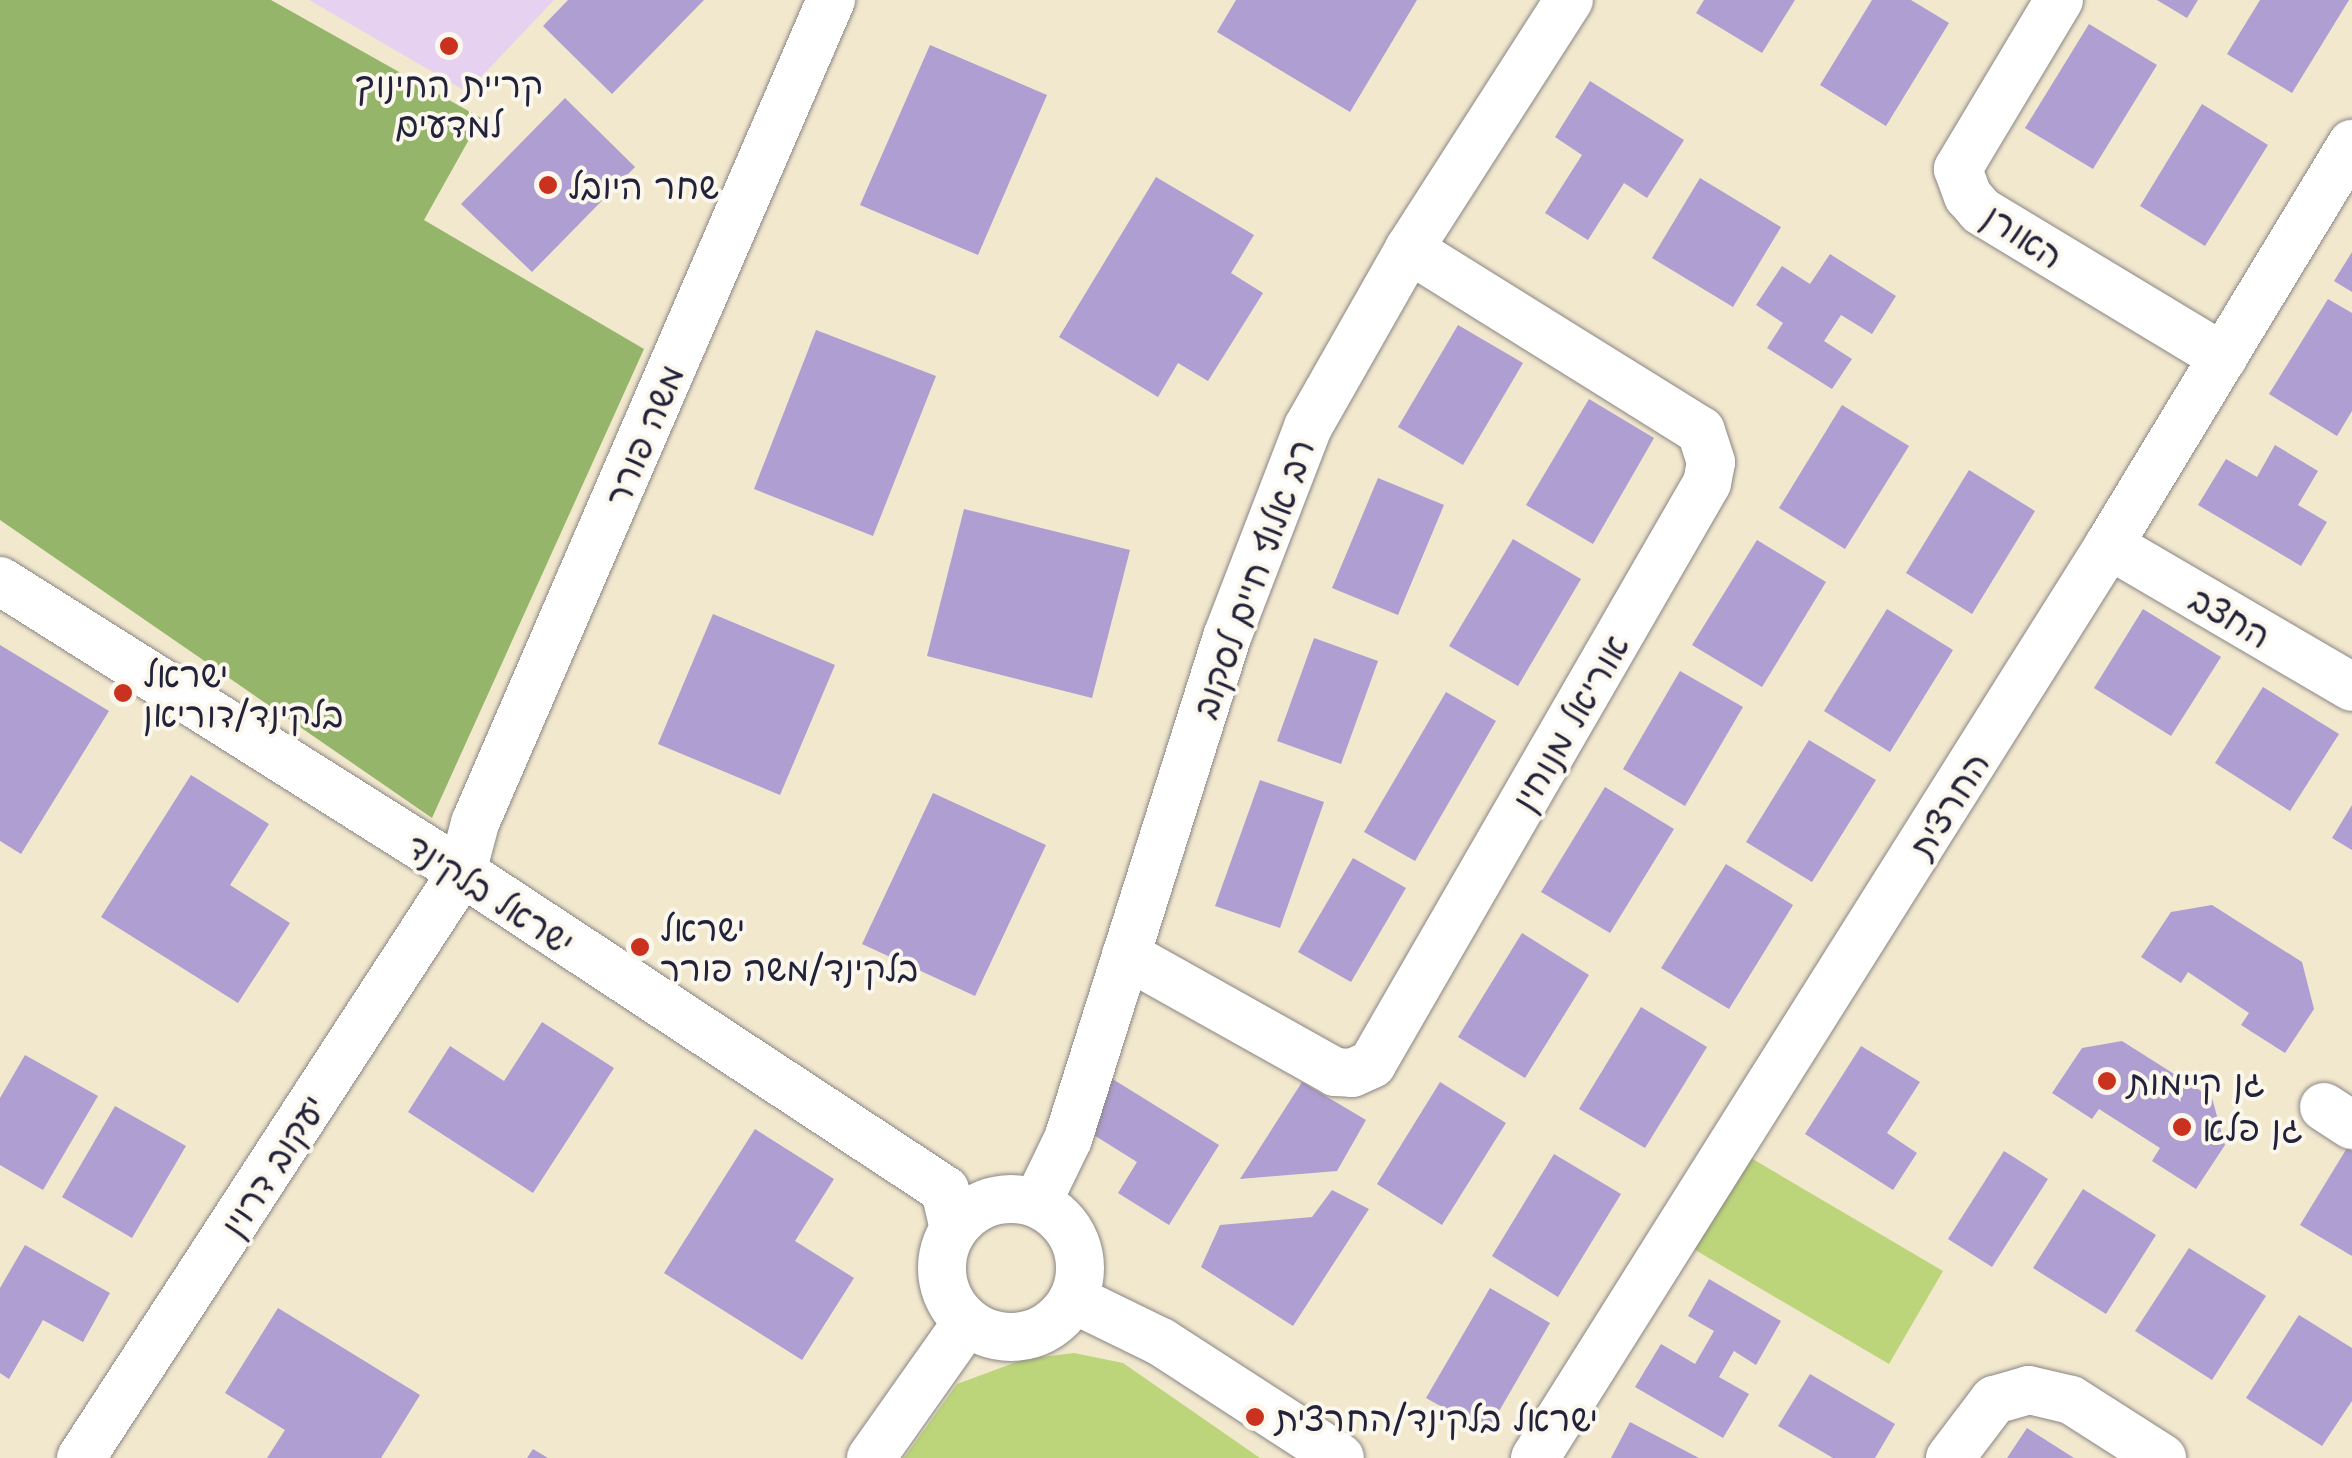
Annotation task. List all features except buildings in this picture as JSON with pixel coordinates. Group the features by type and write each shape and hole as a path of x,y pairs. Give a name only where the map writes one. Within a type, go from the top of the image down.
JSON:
{"street":[{"name":"משה פורר","path":"462,872 475,823 830,0"},
{"name":"רב אלוף חיים לסקוב","path":"1037,1203 1068,1138 1273,512 1341,360 1569,0"},
{"name":"האורן","path":"2059,0 1958,169 1968,196 1981,211 2223,357"},
{"name":"החרצית","path":"1535,1458 2109,545 2352,144"},
{"name":"אוריאל מנוחין","path":"1126,955 1335,1072 1352,1074 1372,1064 1707,483 1710,462 1701,431 1409,249"},
{"name":"החצב","path":"2109,545 2352,687"},
{"name":"ישראל בלקינד","path":"0,582 462,872 945,1190 954,1228"},
{"name":"יעקוב דרוין","path":"80,1458 462,872"},
{"path":"991,1201 1037,1203 1071,1233 1079,1254 1072,1298 1061,1316 1025,1335 1005,1337 967,1322 953,1307 942,1277 954,1228 991,1201"},
{"path":"1072,1298 1161,1342 1340,1458"},
{"path":"870,1458 967,1322"},
{"path":"1950,1458 1994,1400 2029,1390 2071,1400 2162,1458"}],"shaded area":[{"name":"קריית החינוך למדעים","path":"309,0 554,0 467,92"}],"green space":[{"path":"0,0 271,0 481,118 424,220 644,349 432,818 0,520"},
{"path":"1739,1151 1943,1271 1889,1364 1685,1244"},
{"path":"1074,1353 1123,1363 1260,1458 904,1458 957,1384 1025,1359"}],"place":[{"name":"קריית החינוך למדעים","path":"449,46"},
{"name":"שחר היובל","path":"548,185"},
{"name":"ישראל בלקינד/דוריאן","path":"123,693"},
{"name":"ישראל בלקינד/משה פורר","path":"640,947"},
{"name":"גן קיימות","path":"2107,1081"},
{"name":"גן פלא","path":"2182,1127"},
{"name":"ישראל בלקינד/החרצית","path":"1255,1417"}]}
